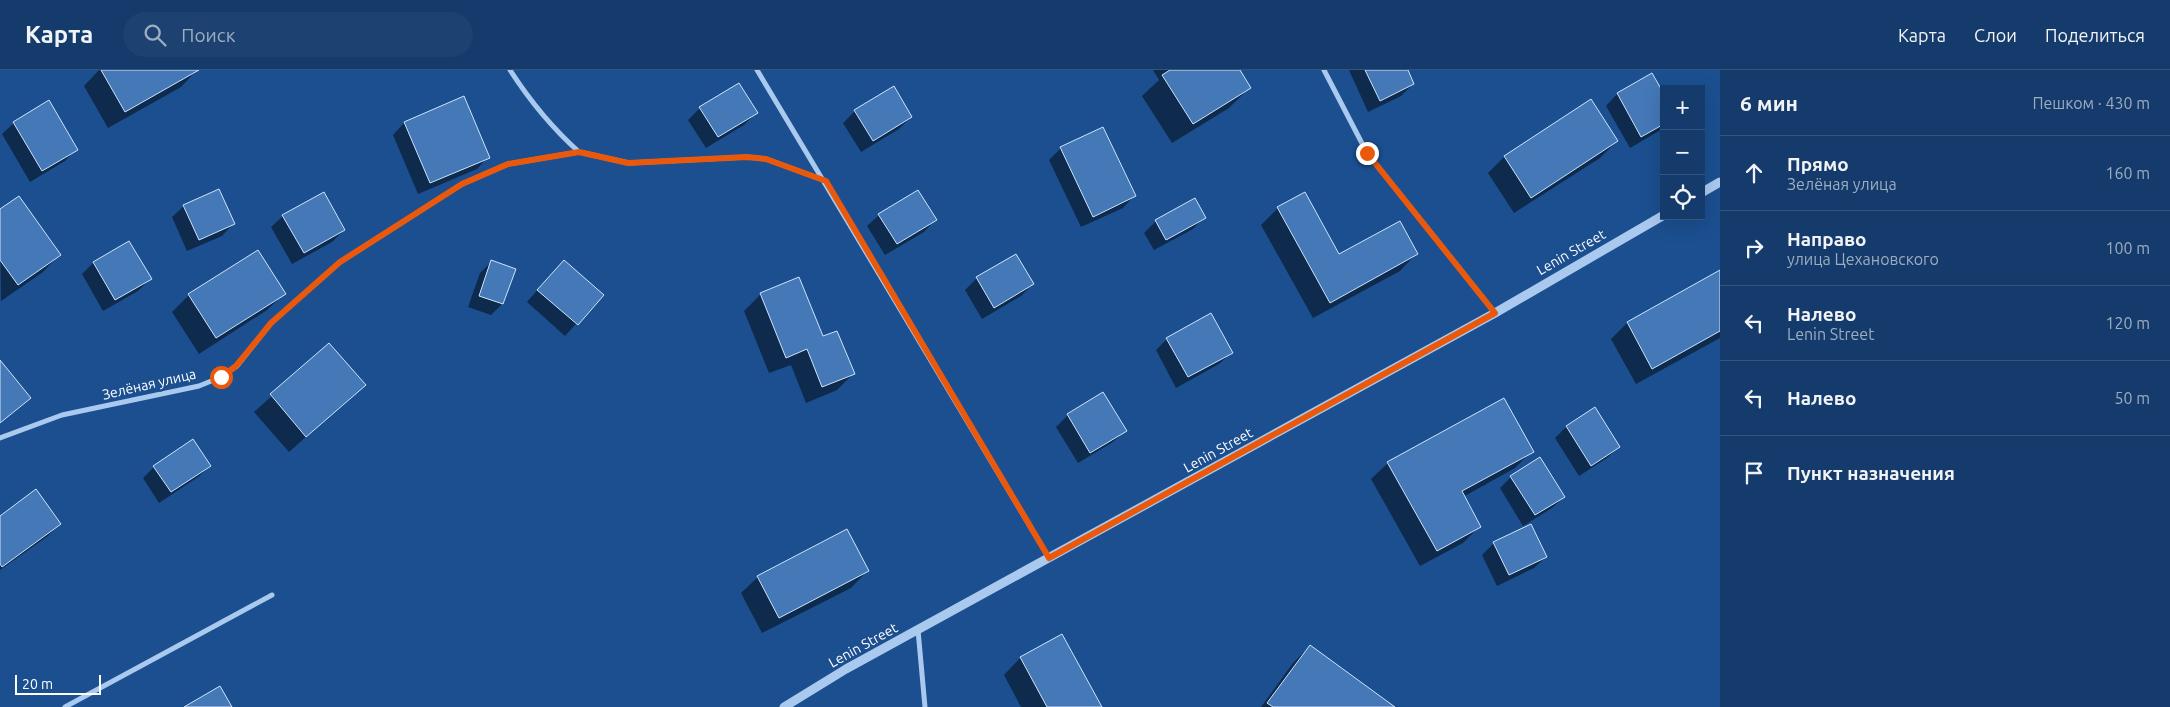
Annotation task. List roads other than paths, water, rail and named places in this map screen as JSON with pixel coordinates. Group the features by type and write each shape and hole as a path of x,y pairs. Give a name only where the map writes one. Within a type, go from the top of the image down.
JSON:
{"street":[{"path":"510,70 534,108 553,129 579,152"},
{"path":"758,70 826,181 1049,558"},
{"path":"1324,70 1367,153 1495,313"},
{"name":"Зелёная улица","path":"0,438 62,415 199,386 221,377 236,366 271,323 340,262 462,184 508,164 579,152 628,163 747,157 766,159 826,181"},
{"path":"1705,191 1720,182"},
{"name":"Lenin Street","path":"784,707 918,630 1495,313 1660,217"},
{"path":"65,707 74,705 272,594"},
{"path":"918,630 925,707"}]}
